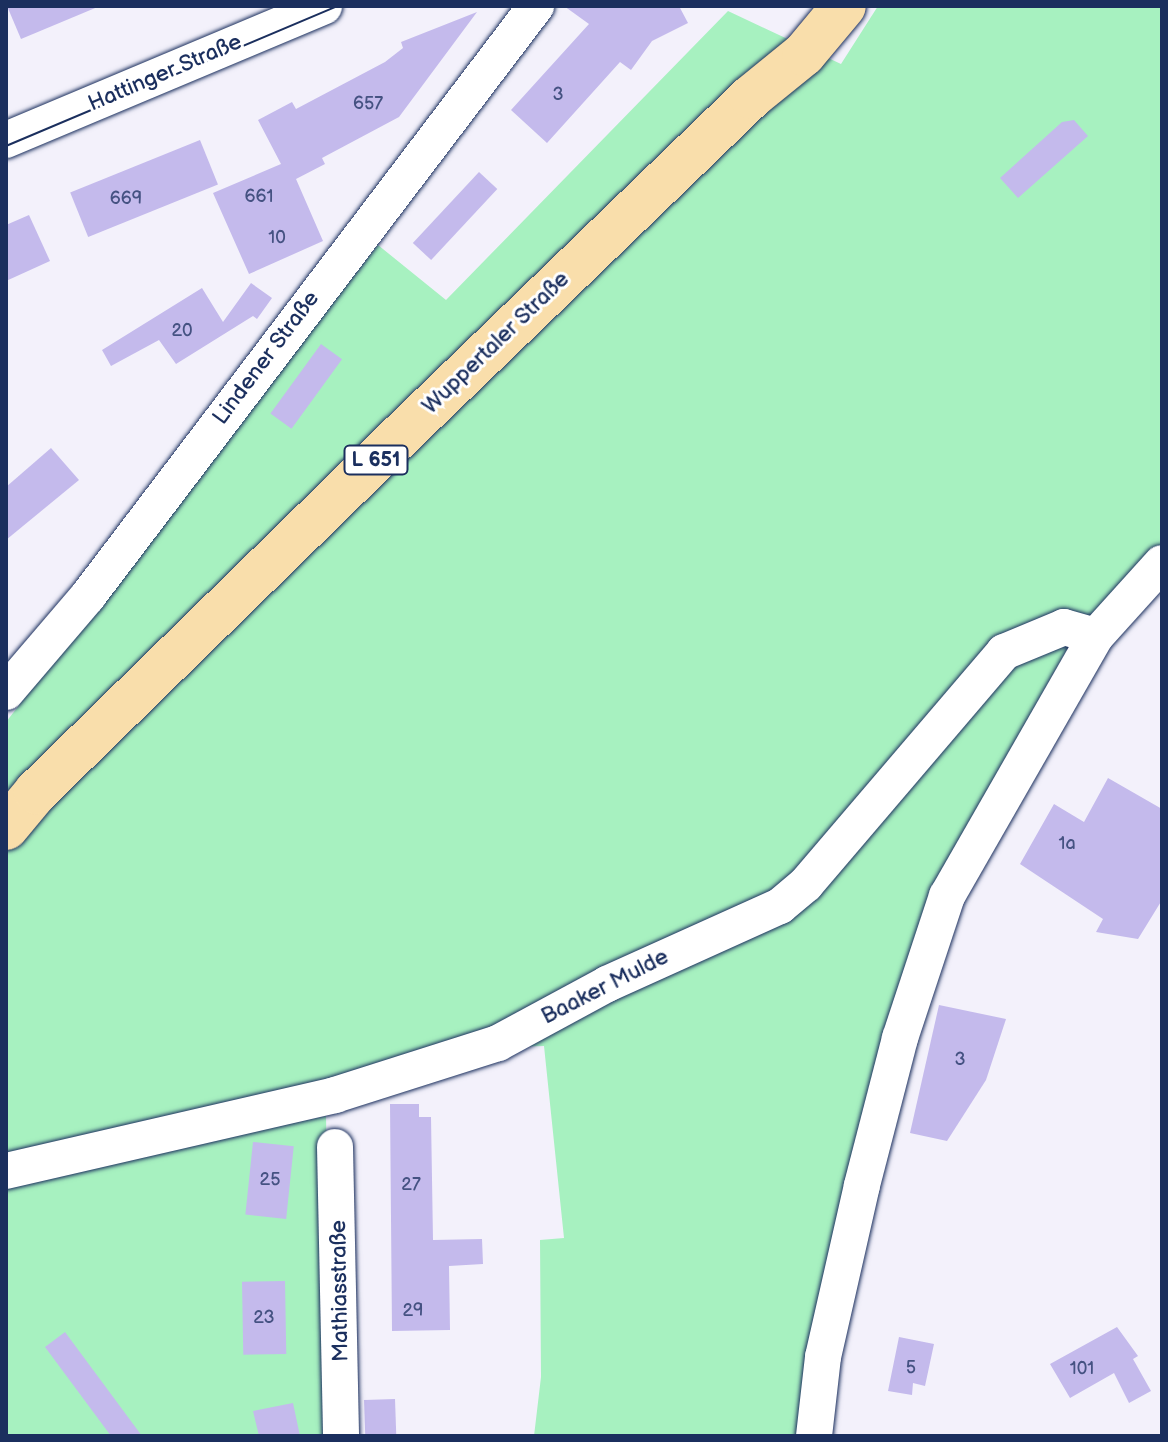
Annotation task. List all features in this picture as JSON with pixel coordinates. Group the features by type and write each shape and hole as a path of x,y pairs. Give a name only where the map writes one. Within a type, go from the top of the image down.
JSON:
{"main road":[{"name":"Wuppertaler Straße","path":"751,97 814,6"},
{"name":"Wuppertaler Straße","path":"6,828 36,792 751,97 804,54 844,6"}],"street":[{"name":"Hattinger Straße","path":"6,140 324,6"},
{"name":"Lindener Straße","path":"6,692 88,596 527,11"},
{"path":"814,1436 823,1357 862,1185 923,959 947,896 983,828 1096,636 1162,563"},
{"name":"Baaker Mulde","path":"6,1171 335,1095 498,1043 607,984 780,906 806,884 1004,652 1064,627 1096,636"},
{"name":"Mathiasstraße","path":"335,1147 341,1436"}],"green space":[{"path":"878,6 1162,6 1162,554 1075,635 933,887 808,1436 534,1436 541,1377 540,1240 564,1238 544,1046 470,1048 223,1138 326,1116 332,1436 6,1436 6,722 378,245 446,300 728,11 841,64"}],"building":[{"path":"7,6 100,6 21,39"},
{"path":"564,6 679,6 688,23 652,41 631,70 620,62 547,143 511,110 589,24"},
{"path":"477,12 399,117 322,158 325,164 296,179 323,241 249,274 213,193 281,164 258,120 292,102 296,109 385,62 403,48 401,42"},
{"path":"1074,120 1088,136 1018,198 1000,178 1062,122"},
{"path":"200,140 218,185 88,237 70,192"},
{"path":"479,172 497,189 431,260 413,243"},
{"path":"29,215 50,261 6,281 6,225"},
{"path":"251,283 272,298 257,319 253,316 176,364 159,340 111,366 102,350 202,288 223,322"},
{"path":"321,344 342,359 291,429 270,414"},
{"path":"51,448 79,480 6,540 6,487"},
{"path":"1108,778 1162,809 1162,900 1138,939 1096,932 1103,919 1020,864 1054,804 1084,822"},
{"path":"939,1005 1006,1019 986,1080 947,1141 910,1133"},
{"path":"390,1104 419,1104 419,1117 431,1117 433,1240 482,1239 483,1264 449,1266 450,1330 392,1331"},
{"path":"253,1142 294,1146 286,1219 245,1215"},
{"path":"285,1281 286,1354 243,1355 242,1282"},
{"path":"1117,1327 1138,1356 1133,1359 1151,1391 1129,1403 1114,1373 1070,1398 1050,1364"},
{"path":"65,1332 142,1436 111,1436 45,1347"},
{"path":"899,1337 934,1344 925,1386 913,1383 912,1395 888,1391"},
{"path":"395,1399 396,1436 365,1436 364,1400"},
{"path":"293,1403 300,1436 259,1436 253,1411"}],"tram line":[{"path":"6,146 337,6"}]}
